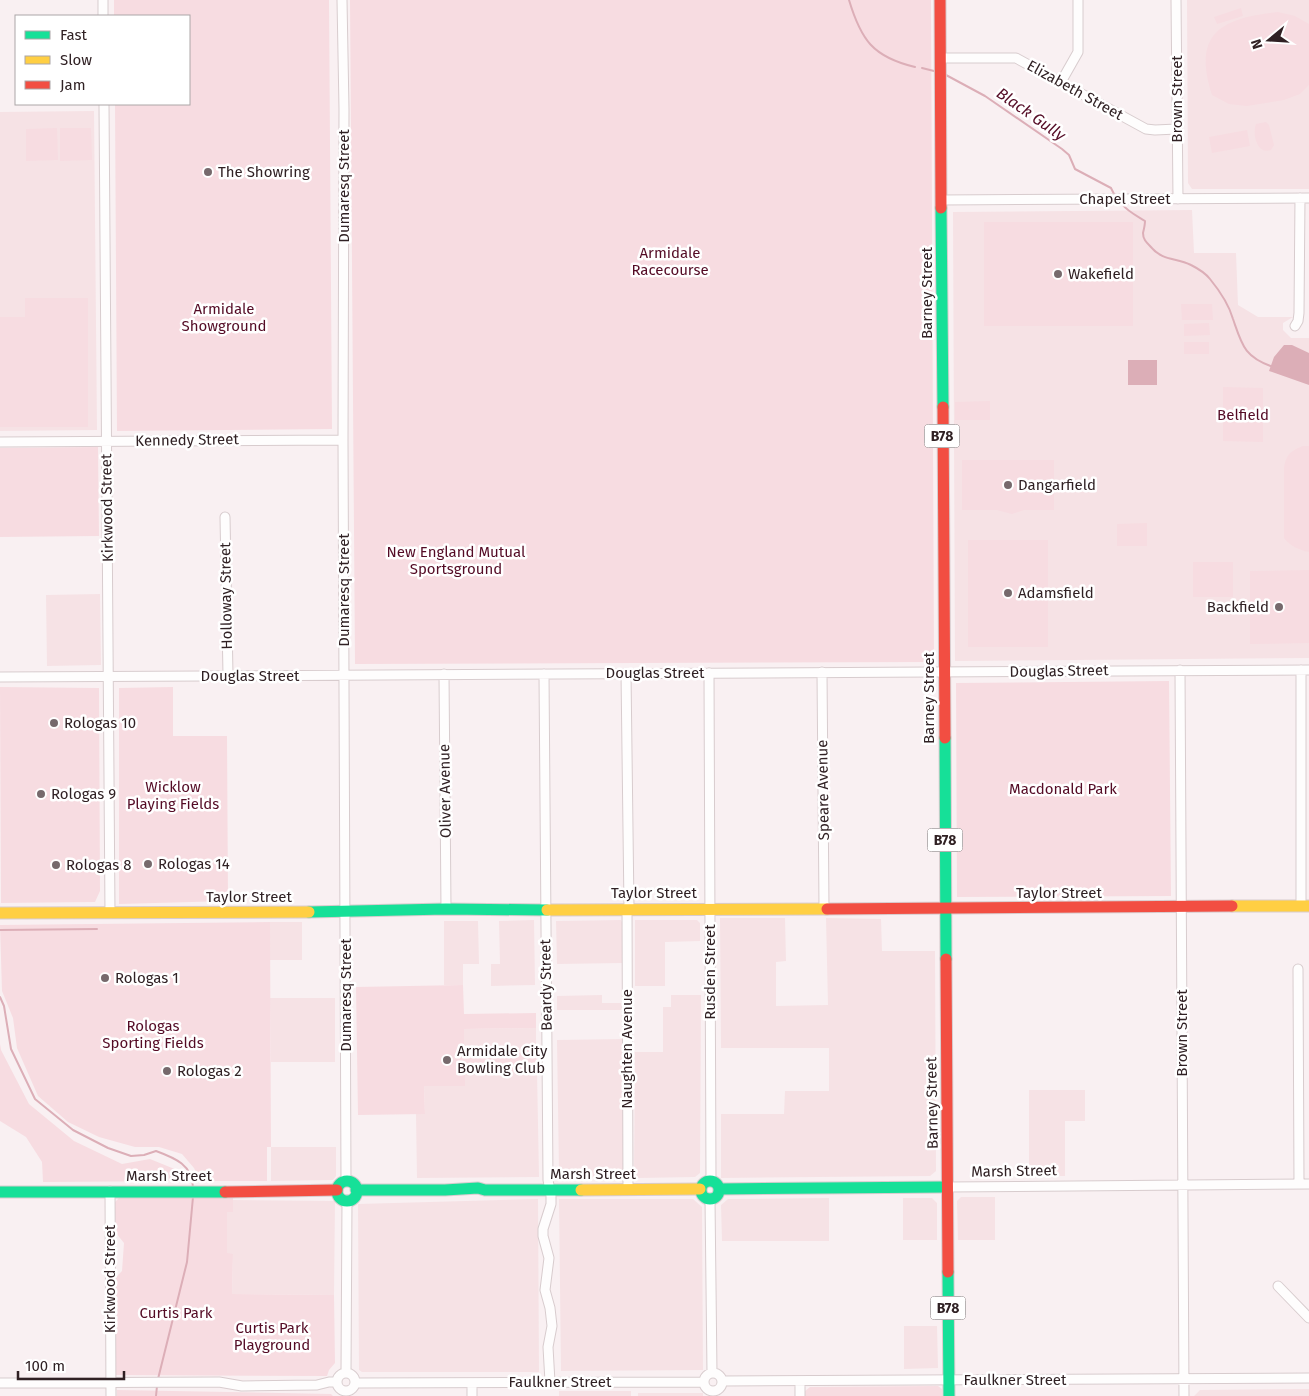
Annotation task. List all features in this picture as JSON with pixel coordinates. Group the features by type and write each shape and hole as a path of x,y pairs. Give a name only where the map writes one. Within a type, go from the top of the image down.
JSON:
{"main road":[{"name":"Barney Street","path":"940,0 949,1396"},
{"name":"Taylor Street","path":"0,913 346,912 446,909 545,910 628,908 1305,906"},
{"path":"711,1180 717,1183 719,1190 717,1196 710,1199 702,1195 700,1189 703,1183 711,1180"},
{"path":"346,1181 352,1182 356,1190 354,1197 347,1200 341,1198 337,1190 341,1183 346,1181"},
{"name":"Marsh Street","path":"719,1190 947,1187"},
{"name":"Marsh Street","path":"356,1190 478,1188 485,1190 700,1189"},
{"name":"Marsh Street","path":"0,1192 337,1190"}],"street":[{"path":"103,0 103,15"},
{"name":"Dumaresq Street","path":"342,0 344,109 343,440 346,1181"},
{"path":"1061,82 1078,47 1078,0"},
{"name":"Brown Street","path":"1176,0 1178,199"},
{"name":"Elizabeth Street","path":"941,58 1016,58 1146,129 1177,129"},
{"name":"Kirkwood Street","path":"104,105 110,913"},
{"path":"1295,326 1299,313 1305,198"},
{"name":"Chapel Street","path":"941,200 1305,198"},
{"name":"Kennedy Street","path":"0,442 343,440"},
{"name":"Holloway Street","path":"225,517 228,675"},
{"name":"Brown Street","path":"1180,670 1184,1396"},
{"path":"1305,670 1305,906"},
{"name":"Douglas Street","path":"0,677 1305,670"},
{"name":"Speare Avenue","path":"822,672 824,907"},
{"name":"Naughten Avenue","path":"626,673 628,1189"},
{"name":"Rusden Street","path":"708,673 711,1180"},
{"name":"Oliver Avenue","path":"444,674 446,909"},
{"name":"Beardy Street","path":"544,674 548,1180 551,1204 543,1236 550,1258 545,1290 552,1326 548,1348 550,1382"},
{"path":"1298,969 1299,1184"},
{"name":"Marsh Street","path":"947,1187 1309,1184"},
{"name":"Kirkwood Street","path":"110,1191 111,1396"},
{"path":"710,1199 712,1373"},
{"path":"346,1373 347,1200"},
{"path":"1278,1286 1309,1318"},
{"path":"346,1373 353,1375 356,1383 347,1394 340,1389 337,1382 340,1375 346,1373"},
{"path":"712,1373 718,1374 722,1382 720,1388 712,1394 704,1382 706,1377 712,1373"},
{"name":"Faulkner Street","path":"722,1382 1309,1378"},
{"path":"800,1381 800,1396"},
{"path":"0,1383 219,1382 242,1386 317,1385 337,1382"},
{"name":"Faulkner Street","path":"356,1383 704,1382"},
{"path":"472,1383 472,1396"}],"shaded area":[{"path":"1187,0 1309,0 1309,189 1192,189 1188,183"},
{"path":"94,111 97,430 0,431 0,112"},
{"path":"1192,210 1194,253 1236,253 1238,305 1258,317 1293,317 1283,323 1283,330 1291,338 1309,338 1309,658 955,661 953,212"},
{"path":"1284,345 1292,345 1309,353 1309,385 1269,371 1274,357"},
{"path":"1128,360 1157,360 1157,385 1128,385"},
{"path":"100,594 101,665 47,666 46,595"},
{"path":"720,918 785,918 786,961 776,962 776,1006 828,1005 826,918 881,919 882,951 935,951 936,1171 930,1176 721,1178 721,1114 784,1114 785,1091 829,1091 829,1048 721,1048"},
{"path":"534,920 535,985 491,986 491,964 500,964 499,921"},
{"path":"621,920 623,925 623,963 557,964 556,921"},
{"path":"635,920 697,920 700,923 700,941 665,942 665,986 635,986"},
{"path":"444,921 478,921 479,964 463,964 463,985 444,985"},
{"path":"270,922 302,922 302,960 270,960"},
{"path":"602,995 602,1003 623,1003 623,1010 557,1010 557,996"},
{"path":"671,995 701,995 700,1173 695,1177 638,1178 634,1175 635,1052 663,1052 663,1007 671,1007"},
{"path":"270,998 335,998 335,1062 271,1062"},
{"path":"536,1028 536,1049 464,1050 464,1029"},
{"path":"623,1039 625,1177 565,1178 559,1171 557,1040"},
{"path":"537,1071 539,1177 417,1178 416,1114 425,1114 424,1086 465,1086 465,1072"},
{"path":"1029,1090 1085,1090 1085,1121 1065,1121 1065,1176 1029,1176"},
{"path":"271,1147 336,1147 336,1176 333,1180 271,1181"},
{"path":"961,1197 995,1197 995,1240 958,1240 957,1201"},
{"path":"829,1198 829,1241 722,1241 721,1205 728,1199"},
{"path":"903,1198 932,1198 937,1203 937,1240 903,1240"},
{"path":"538,1199 539,1372 362,1372 359,1370 358,1204"},
{"path":"559,1199 693,1199 702,1207 703,1370 561,1371"},
{"path":"233,1200 335,1201 334,1295 232,1294 233,1254 227,1254 227,1212 233,1212"},
{"path":"904,1326 937,1326 938,1368 904,1369"},
{"path":"1309,1389 1309,1396 1194,1396 1200,1390"},
{"path":"559,1391 631,1391 631,1396 559,1396"},
{"path":"638,1393 703,1393 703,1396 638,1396"}],"green space":[{"name":"Armidale Showground","path":"114,0 329,0 332,429 117,431 115,105 190,105 190,15 114,15"},
{"name":"Armidale Racecourse","path":"350,0 931,0 934,662 355,664"},
{"path":"1241,8 1243,16 1217,24 1214,17"},
{"path":"1278,12 1295,16 1309,24 1309,85 1300,94 1284,100 1247,106 1229,104 1212,95 1207,74 1206,57 1209,43 1216,32 1241,19"},
{"path":"1266,122 1269,125 1274,145 1271,150 1266,151 1259,147 1257,143 1255,128 1256,124"},
{"path":"57,128 58,160 26,161 26,129"},
{"path":"60,128 91,128 92,160 60,161"},
{"path":"1247,130 1250,146 1212,153 1209,137"},
{"name":"Wakefield","path":"984,222 1133,222 1133,326 984,326"},
{"path":"25,298 88,298 88,427 0,427 0,317 25,317"},
{"path":"1181,304 1212,304 1213,320 1182,320"},
{"path":"1209,323 1210,335 1184,336 1184,324"},
{"path":"1184,342 1209,342 1209,354 1184,354"},
{"name":"Belfield","path":"1223,387 1263,388 1263,442 1223,441"},
{"path":"990,401 990,420 955,420 955,402"},
{"path":"1303,446 1309,446 1309,552 1295,547 1284,538 1284,468 1289,454"},
{"path":"98,447 99,536 0,537 0,448"},
{"name":"Dangarfield","path":"962,460 1054,460 1054,510 1024,510 1012,514 997,510 962,510"},
{"path":"1147,523 1147,546 1117,546 1117,524"},
{"name":"Adamsfield","path":"968,540 1048,540 1048,647 968,647"},
{"path":"1193,562 1233,562 1233,597 1193,597"},
{"name":"Backfield","path":"1309,570 1309,643 1250,644 1250,571"},
{"name":"Macdonald Park","path":"1169,681 1171,896 957,897 956,683"},
{"name":"Wicklow Playing Fields","path":"0,687 99,688 100,891 95,902 1,903"},
{"name":"Wicklow Playing Fields","path":"173,687 173,736 227,736 228,901 119,904 119,688"},
{"name":"Rologas Sporting Fields","path":"270,922 271,1147 267,1147 267,1181 200,1181 194,1168 182,1154 159,1147 135,1147 99,1137 68,1122 38,1096 17,1048 13,1018 2,991 0,925"},
{"name":"Armidale City Bowling Club","path":"463,985 464,1014 536,1013 536,1028 464,1029 464,1050 536,1049 537,1071 465,1072 465,1086 424,1086 425,1114 358,1115 356,987"},
{"path":"0,1044 1,1050 29,1104 74,1141 122,1164 150,1159 177,1170 185,1181 43,1182 42,1162 26,1137 0,1121"},
{"name":"Curtis Park","path":"233,1196 233,1212 227,1212 227,1253 233,1254 232,1294 334,1295 335,1363 327,1376 116,1375 116,1277 122,1271 124,1243 116,1233 114,1203 119,1198"},
{"path":"938,1386 942,1389 942,1396 804,1396 804,1392 810,1387"},
{"path":"117,1390 331,1394 333,1396 117,1396"}],"waterway":[{"name":"Black Gully","path":"849,0 858,26 871,45 889,58 915,67"},
{"name":"Black Gully","path":"922,68 934,71"},
{"name":"Black Gully","path":"946,75 985,96 1062,149 1069,155 1075,169 1111,188 1114,194"},
{"name":"Black Gully","path":"1122,204 1145,221 1144,237 1146,242 1155,251 1165,257 1191,265 1208,277 1226,303 1246,349 1256,359 1273,367"},
{"path":"0,930 97,929"},
{"path":"0,997 4,1006 11,1049 35,1099 73,1130 108,1148 131,1156 144,1155 156,1151 170,1156 186,1168 190,1174 193,1188"},
{"path":"158,1379 187,1262 193,1197"},
{"path":"156,1396 157,1386"}],"traffic: fast":[{"path":"941,208 943,407"},
{"path":"945,738 946,959"},
{"path":"309,912 446,909 547,910"},
{"path":"347,1181 354,1184 357,1191 354,1198 347,1201 340,1198 337,1191 340,1184 347,1181"},
{"path":"706,1181 714,1181 719,1186 719,1190 717,1197 706,1199 701,1194 701,1186 706,1181"},
{"path":"719,1189 947,1187"},
{"path":"356,1190 478,1188 485,1190 581,1190"},
{"path":"0,1192 225,1192"},
{"path":"948,1272 949,1396"}],"traffic: slow":[{"path":"1232,906 1309,906"},
{"path":"547,910 827,909"},
{"path":"0,913 309,912"},
{"path":"581,1190 700,1189"}],"traffic: jam":[{"path":"940,0 941,208"},
{"path":"943,407 945,738"},
{"path":"827,909 1232,906"},
{"path":"946,959 948,1272"},
{"path":"225,1192 337,1190"}],"place":[{"name":"The Showring","path":"208,172"},
{"name":"Wakefield","path":"1058,274"},
{"name":"Dangarfield","path":"1008,485"},
{"name":"Adamsfield","path":"1008,593"},
{"name":"Backfield","path":"1279,607"},
{"name":"Rologas 10","path":"54,723"},
{"name":"Rologas 9","path":"41,794"},
{"name":"Rologas 14","path":"148,864"},
{"name":"Rologas 8","path":"56,865"},
{"name":"Rologas 1","path":"105,978"},
{"name":"Armidale City Bowling Club","path":"447,1060"},
{"name":"Rologas 2","path":"167,1071"}],"park label":[{"name":"New England Mutual Sportsground","path":"456,560"},
{"name":"Curtis Park Playground","path":"272,1336"}]}
